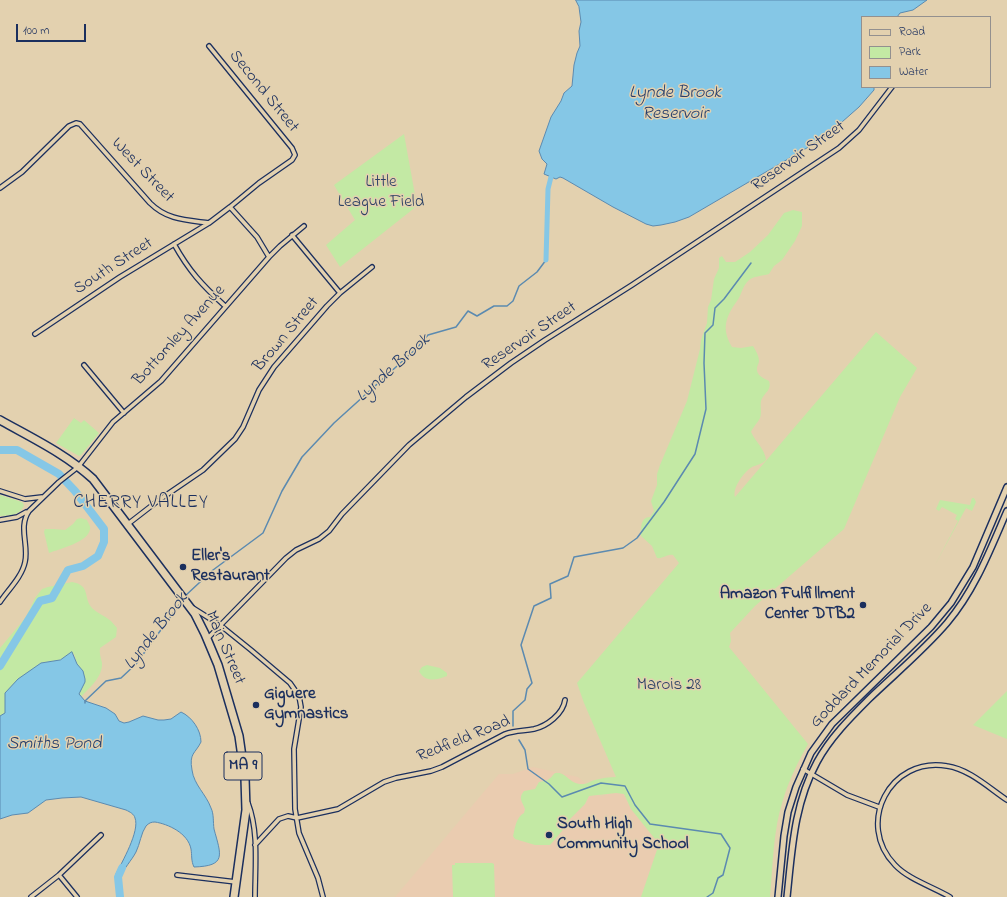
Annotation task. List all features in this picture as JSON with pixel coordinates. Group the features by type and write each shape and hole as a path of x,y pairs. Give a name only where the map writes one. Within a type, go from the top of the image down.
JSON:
{"highway":[{"name":"Main Street","path":"0,420 47,446 78,467 96,482 185,600 208,639 218,665 239,736 244,770 246,797 245,822 234,897"}],"main road":[{"name":"Goddard Memorial Drive","path":"778,897 786,823 791,801 803,769 818,742 832,724 931,627 951,603 972,567 1007,487"},
{"name":"Goddard Memorial Drive","path":"788,897 794,833 800,804 812,773 829,743 850,717 927,644 959,608 976,580 1007,511"}],"street":[{"name":"Second Street","path":"209,46 292,148 295,155 292,160 259,183 230,207"},
{"name":"Reservoir Street","path":"208,639 220,625 294,551 319,539 329,531 358,497 409,444 462,401 532,348 632,285 835,151 859,130 891,88"},
{"name":"West Street","path":"0,188 22,172 63,131 73,123 76,123 80,124 161,213 182,220 209,222"},
{"path":"209,222 230,207 257,237 269,257"},
{"name":"South Street","path":"35,334 120,277 209,222"},
{"name":"Bottomley Avenue","path":"29,511 61,480 78,467 110,426 165,377 269,257 292,235 304,226"},
{"path":"292,235 340,293"},
{"path":"174,244 196,278 225,306"},
{"name":"Brown Street","path":"128,524 159,500 203,470 238,436 244,427 259,390 270,372 340,293 372,268"},
{"path":"84,365 124,413"},
{"path":"0,491 27,499 43,497"},
{"path":"0,520 17,518 29,511"},
{"path":"0,602 19,575 24,565 26,557 24,525 29,511"},
{"path":"185,600 220,625 290,683 299,696 301,707 294,749 296,818 300,833 318,878 322,897"},
{"name":"Redfield Road","path":"255,845 280,818 287,816 296,818 338,809 390,780 434,770 505,734 514,731 536,729 559,713 565,700"},
{"path":"950,897 901,871 890,860 884,851 879,836 878,822 880,807 886,792 900,778 918,768 935,765 946,766 962,771 1007,800"},
{"path":"803,769 847,795 880,807"},
{"path":"246,797 253,819 255,845 255,897"},
{"path":"31,897 59,875 101,835"},
{"path":"59,875 76,897"},
{"path":"177,876 236,882"}],"shaded area":[{"name":"South High Community School","path":"533,767 578,777 601,797 621,788 631,809 659,844 641,897 395,897 499,774 513,774"}],"green space":[{"name":"Little League Field","path":"404,134 417,206 340,267 326,245 355,220 334,185"},
{"name":"Marois 28","path":"793,210 802,212 802,226 795,241 782,260 774,266 769,274 752,278 746,283 726,321 726,333 732,347 741,348 753,346 759,359 757,368 758,373 760,376 769,381 770,384 769,389 761,401 760,418 751,432 764,452 766,460 752,467 742,476 735,489 735,497 876,332 917,368 900,397 844,529 755,606 730,633 731,641 729,647 808,744 797,764 785,793 777,823 770,897 641,897 659,844 631,809 624,794 616,793 589,796 585,804 570,819 550,845 535,845 515,839 513,836 519,817 524,813 525,809 521,796 524,791 535,789 539,782 548,780 556,773 564,775 575,783 579,784 586,784 593,780 603,778 616,777 577,683 679,563 673,555 657,558 652,546 641,536 641,527 644,519 650,517 654,511 651,501 657,485 657,474 687,401 701,340 707,323 708,307 711,300 714,279 719,268 719,258 722,256 726,262 735,262 750,252 768,235 784,213"},
{"path":"74,418 81,423 84,420 99,433 79,456 56,443"},
{"path":"0,495 22,502 24,505 22,509 11,515 0,516"},
{"path":"972,498 974,498 976,502 972,511 966,508 935,565 958,521 955,519 957,515 942,507 939,511 936,509 940,500 970,505"},
{"path":"81,518 87,520 90,528 85,538 49,553 44,532 45,529 65,530 77,519"},
{"path":"72,582 82,586 92,608 111,621 117,628 116,637 100,648 102,668 98,678 81,697 79,693 85,679 83,671 77,664 74,654 71,653 60,660 41,663 5,693 6,713 0,716 0,648 26,617 35,598 42,589"},
{"path":"427,665 440,668 447,673 447,676 432,680 424,677 419,671 422,667"},
{"path":"1007,691 1007,739 973,725"},
{"path":"455,863 494,864 495,897 453,897 452,865 455,865"}],"water":[{"name":"Lynde Brook Reservoir","path":"576,0 927,0 913,10 900,13 898,16 861,16 861,88 874,88 874,90 859,107 834,129 817,142 689,217 675,222 653,226 613,207 563,178 560,177 556,179 544,174 547,164 542,159 539,151 551,117 564,93 572,86 574,65 580,46 579,31 581,22 579,7"},
{"name":"Smiths Pond","path":"72,652 77,664 83,671 85,679 79,694 85,701 106,708 115,714 119,721 124,723 129,722 143,716 158,720 171,719 181,712 189,717 195,724 201,737 201,742 193,754 191,764 195,780 212,810 219,852 217,861 205,866 194,867 191,849 186,838 171,827 152,822 146,826 136,852 121,877 118,877 116,874 130,846 135,831 136,824 134,817 132,813 126,810 81,797 46,800 28,813 12,815 0,819 0,716 5,713 5,693 18,679 41,663 60,660"}],"waterway":[{"name":"Lynde Brook","path":"546,260 548,189 551,177"},
{"name":"Lynde Brook","path":"185,596 213,570 263,533 282,491 302,457 334,423 417,348 428,335 456,327 468,311 477,316 494,306 507,306 513,301 519,286 537,272 546,260"},
{"path":"513,726 513,711 525,700 527,689 532,683 521,645 534,606 551,598 550,584 568,576 574,557 623,548 637,538 664,502 695,454 706,409 704,363 705,333 713,325 715,308 724,299 751,263"},
{"path":"0,450 17,450 59,474 75,491 104,529 104,542 98,556 83,566 68,570 52,598 40,601 0,666"},
{"name":"Lynde Brook","path":"85,703 85,701 106,681 121,678 136,664 182,601"},
{"path":"519,740 525,750 528,769 549,784 562,797 601,783 625,786 635,805 650,824 721,834 730,848 723,875 718,878 713,893 707,897"},
{"path":"120,897 118,877 122,868"}],"place":[{"name":"Eller's Restaurant","path":"183,567"},
{"name":"Amazon Fulfillment Center DTB2","path":"863,605"},
{"name":"Giguere Gymnastics","path":"256,705"},
{"name":"South High Community School","path":"549,835"}],"district":[{"name":"CHERRY VALLEY","path":"141,504"}]}
